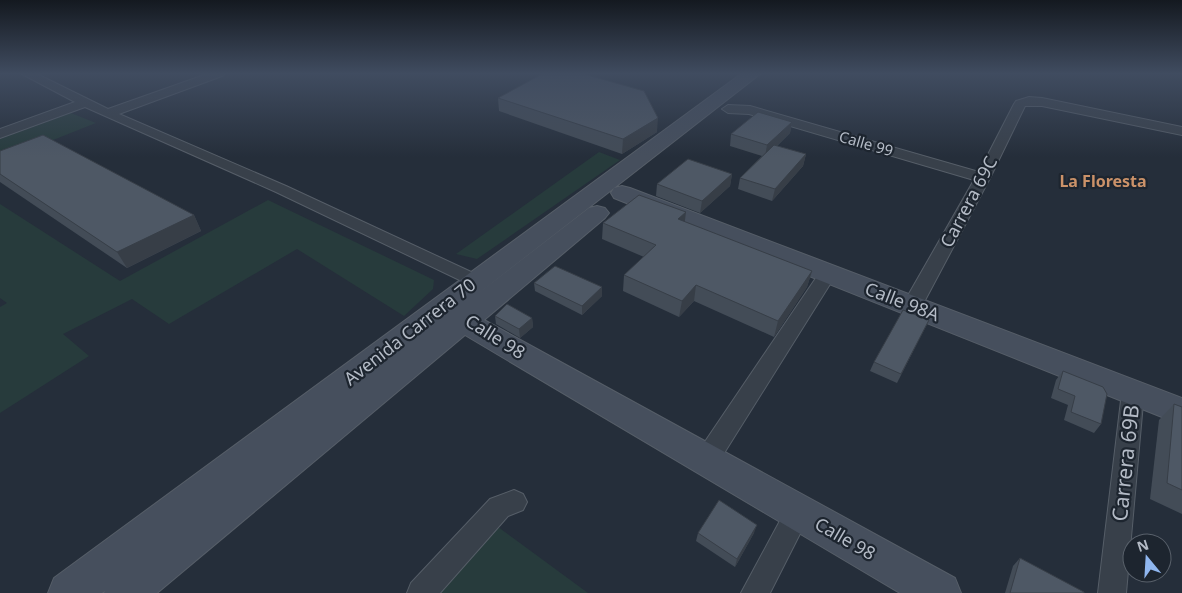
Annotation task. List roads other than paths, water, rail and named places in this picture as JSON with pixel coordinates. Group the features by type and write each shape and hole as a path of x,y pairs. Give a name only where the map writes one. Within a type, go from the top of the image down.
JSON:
{"street":[{"path":"0,134 86,102 281,189 476,281"},
{"path":"109,113 141,102"},
{"name":"Avenida Carrera 70","path":"125,593 738,102"},
{"name":"Carrera 69C","path":"912,306 983,178 1020,104 1026,102"},
{"path":"1037,102 1182,132"},
{"name":"Avenida Carrera 70","path":"69,593 398,343 476,281 735,104"},
{"name":"Calle 99","path":"735,104 983,178"},
{"name":"Calle 98A","path":"622,193 1182,412"},
{"path":"707,459 828,273"},
{"name":"Calle 98","path":"476,281 460,308 459,313 463,321 940,593"},
{"name":"Carrera 69B","path":"1112,593 1133,392"},
{"path":"421,593 499,507 514,502"},
{"path":"755,593 798,512"}],"district":[{"name":"La Floresta","path":"1103,181"}]}
